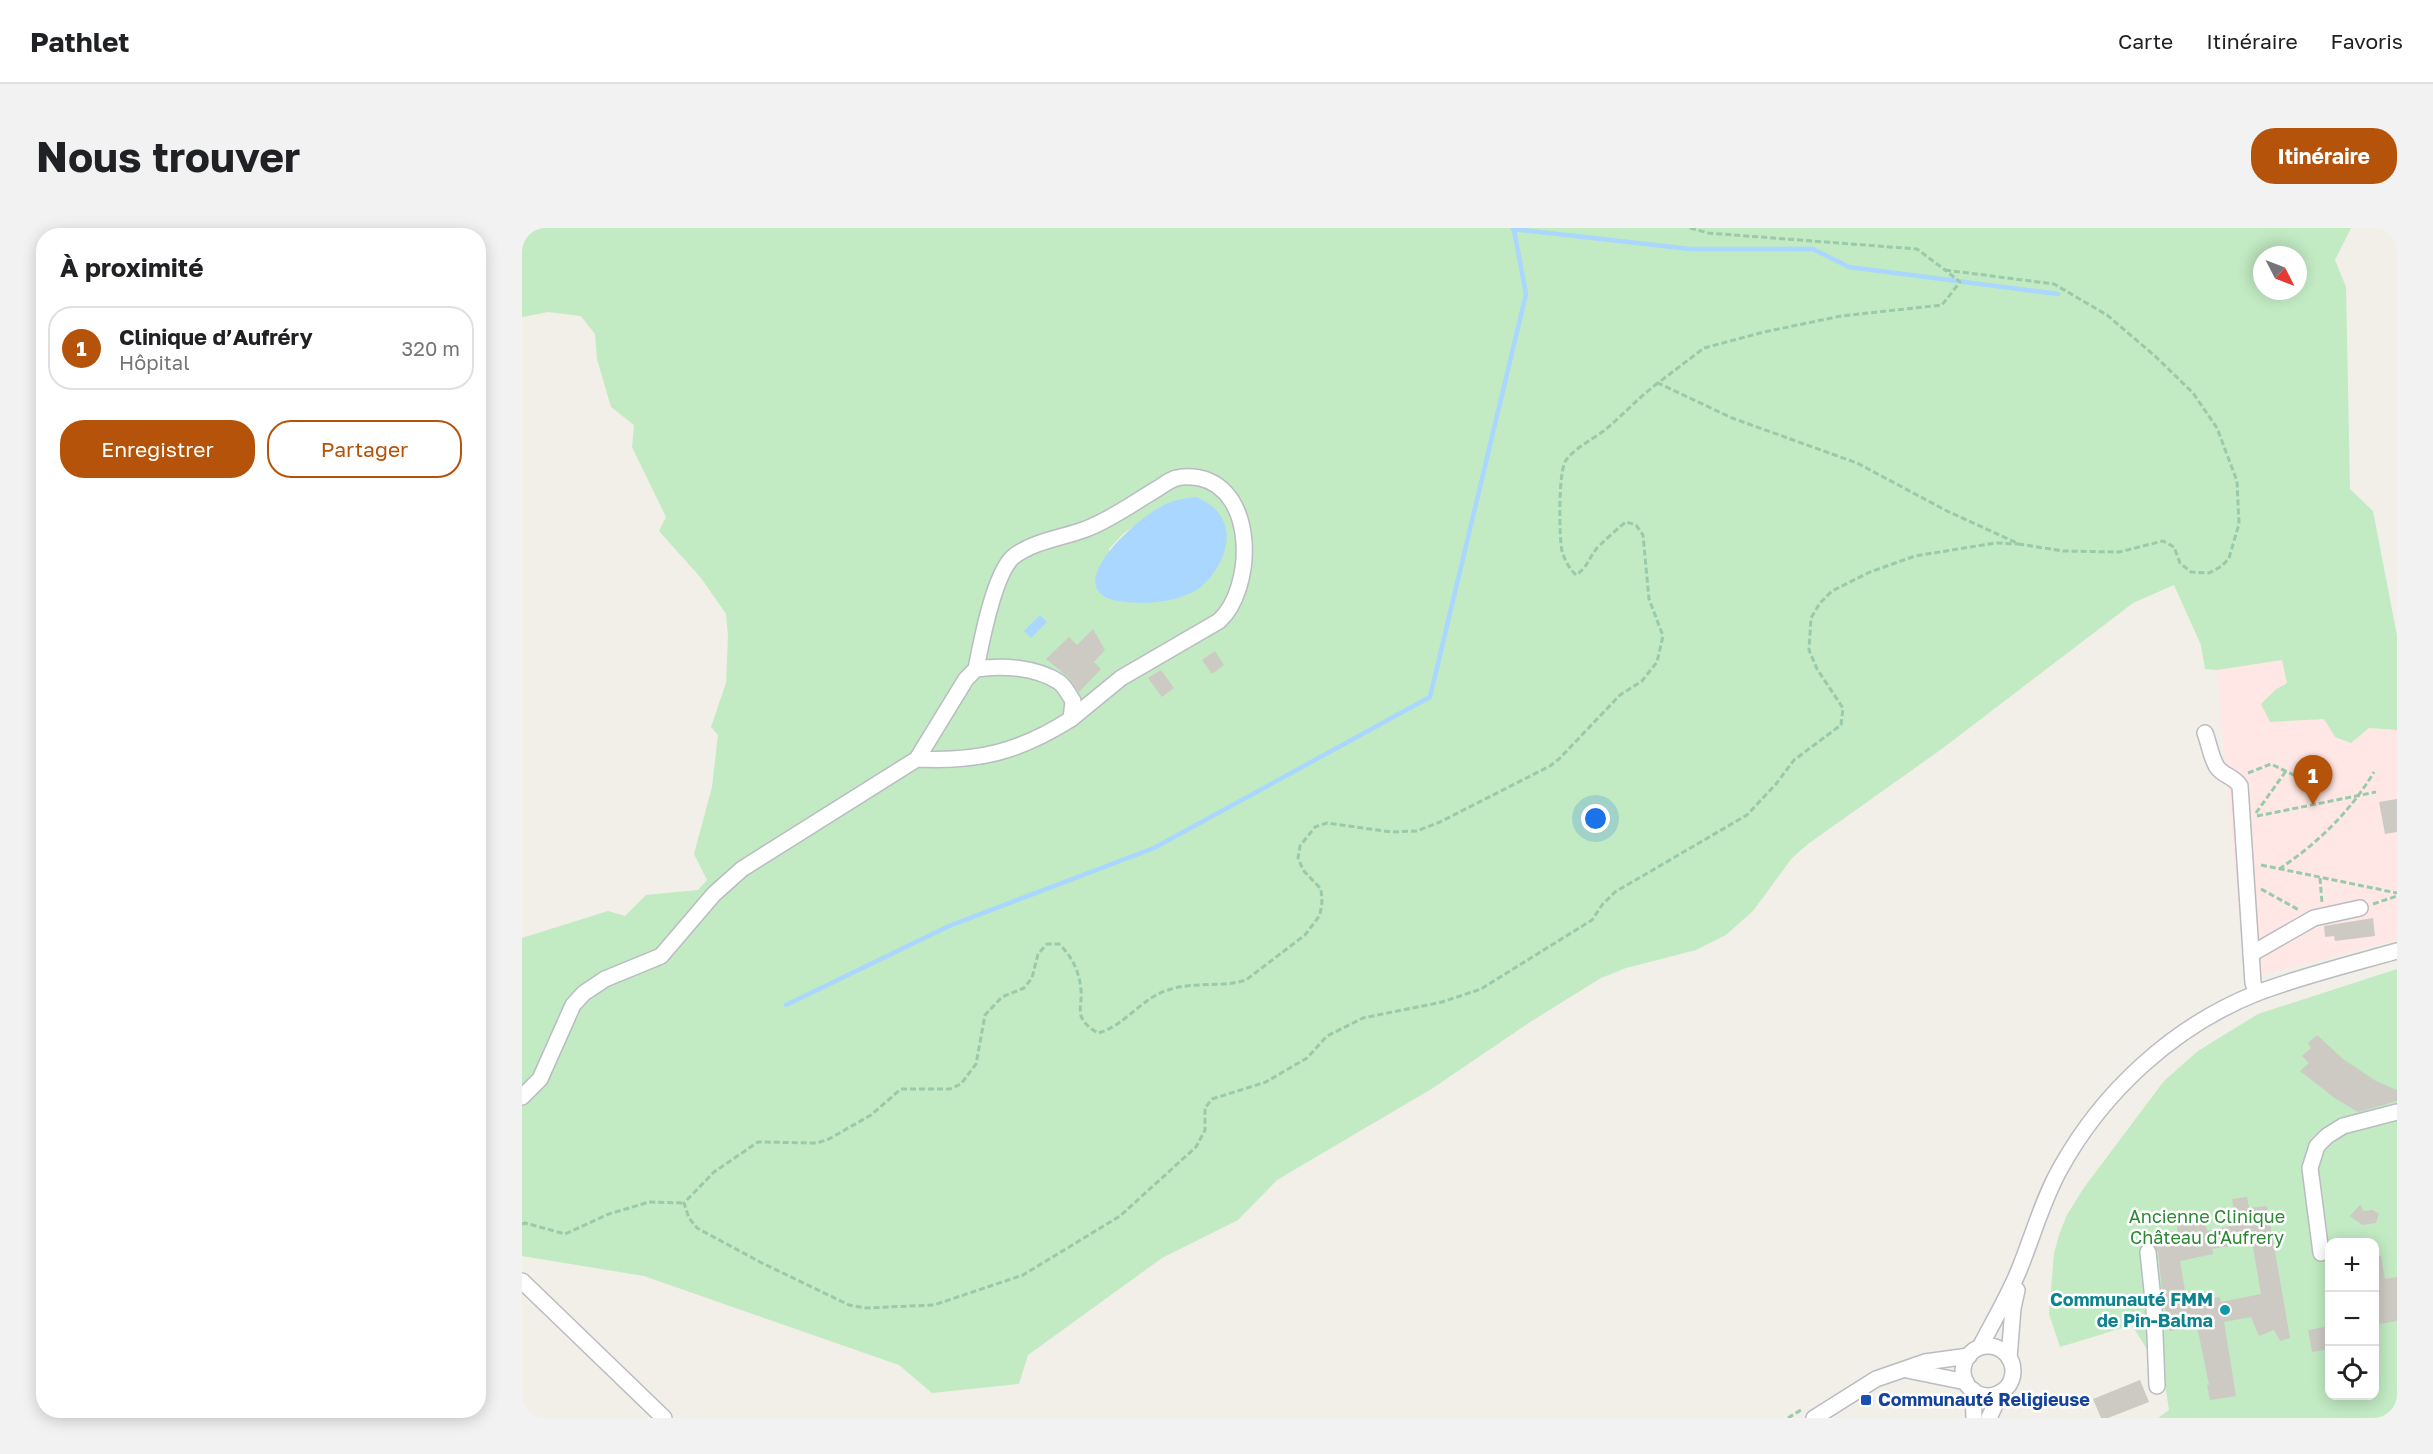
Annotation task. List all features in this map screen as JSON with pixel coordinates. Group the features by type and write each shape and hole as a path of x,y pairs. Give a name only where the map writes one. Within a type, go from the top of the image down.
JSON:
{"street":[{"path":"522,1097 540,1079 573,1005 584,993 605,979 661,956 714,894 742,869 917,759 966,679 976,669 998,581 1012,558 1034,545 1084,530 1109,519 1176,477 1200,478 1222,489 1237,508 1245,537 1242,574 1231,610 1219,621 1120,678 1071,719 1042,737 984,757 953,761 917,759"},
{"path":"976,669 1012,667 1040,674 1060,683 1073,701 1071,719"},
{"path":"2205,733 2217,766 2226,775 2236,778 2240,786 2253,983 2257,993"},
{"path":"2251,954 2319,917 2360,908"},
{"path":"1974,1418 1970,1386 1964,1368 2018,1272 2042,1205 2059,1170 2082,1131 2111,1096 2143,1065 2174,1040 2220,1011 2257,993 2397,951"},
{"path":"2321,1253 2310,1168 2318,1146 2327,1136 2343,1126 2397,1112"},
{"path":"2148,1252 2154,1309 2157,1386"},
{"path":"2009,1358 2018,1272"},
{"path":"522,1281 664,1418"},
{"path":"1814,1418 1876,1380 1925,1362 1993,1346 2000,1348 2013,1367 2012,1378 2001,1392 1989,1418"},
{"path":"1907,1370 1970,1386 1986,1395 2001,1392"}],"path":[{"path":"522,1224 565,1234 609,1214 649,1202 684,1203 714,1172 758,1142 817,1143 829,1139 871,1115 901,1089 950,1089 961,1084 976,1064 985,1015 1002,997 1024,988 1032,978 1038,954 1047,944 1059,944 1068,952 1074,963 1081,988 1082,1016 1088,1026 1098,1033 1109,1030 1157,994 1171,989 1235,984 1246,980 1305,935 1320,915 1321,889 1303,870 1298,858 1300,846 1315,827 1327,823 1392,832 1417,831 1440,822 1540,772 1559,759 1620,695 1642,681 1657,662 1663,636 1649,599 1643,535 1636,525 1626,522 1622,525 1598,548 1584,570 1576,575 1569,568 1562,552 1559,526 1561,483 1566,461 1580,447 1608,428 1638,398 1704,348 1841,316 1942,304 1960,282 1917,249 1708,233 1690,228"},
{"path":"684,1203 689,1218 697,1228 760,1263 849,1305 888,1308 934,1305 1023,1275 1120,1216 1196,1147 1205,1130 1205,1108 1212,1099 1266,1082 1306,1058 1327,1036 1363,1018 1442,1002 1481,990 1592,920 1615,892 1747,815 1776,784 1794,760 1841,725 1843,708 1817,669 1809,650 1811,618 1832,591 1870,572 1915,556 1995,543 2019,544 2063,551 2118,552 2163,540 2174,547 2180,563 2192,572 2209,573 2222,566 2229,558 2239,524 2237,481 2217,428 2193,393 2155,356 2107,315 2054,284 1945,270"},
{"path":"1658,382 1732,418 1857,462 1949,512 2019,544"},
{"path":"2236,778 2271,764 2302,778 2314,804"},
{"path":"2286,771 2253,817 2376,792"},
{"path":"2279,869 2309,849 2360,795 2374,772"},
{"path":"2245,862 2397,895"},
{"path":"2246,881 2319,917 2320,878"},
{"path":"2360,908 2397,895"}],"shaded area":[{"path":"2397,643 2397,940 2245,979 2217,670"}],"green space":[{"path":"522,228 2351,228 2335,260 2346,287 2350,489 2373,511 2397,636 2397,730 2369,728 2351,743 2335,737 2324,719 2270,722 2261,704 2275,690 2287,683 2282,660 2217,670 2205,669 2201,645 2174,585 2133,603 1943,748 1808,844 1792,858 1753,911 1726,935 1696,950 1626,968 1601,978 1530,1022 1433,1088 1277,1180 1238,1220 1162,1258 1028,1355 1019,1384 932,1393 899,1365 644,1276 522,1256 522,938 608,911 625,916 646,895 698,890 707,880 694,854 712,787 718,735 711,727 726,683 728,636 726,614 701,578 659,531 666,517 632,447 634,425 611,407 597,359 595,334 581,316 548,312 522,317","holes":["1209,504 1223,520 1172,600 1124,602 1109,549 1123,534 1161,506"]},
{"name":"Ancienne Clinique Château d'Aufrery","path":"2397,969 2397,1418 2158,1418 2169,1410 2164,1377 2132,1325 2060,1347 2049,1314 2054,1253 2067,1215 2083,1189 2164,1081 2198,1051 2258,1014"}],"water":[{"path":"1197,497 1216,510 1226,530 1224,552 1220,563 1206,582 1190,594 1159,602 1118,601 1101,594 1095,583 1098,569 1121,538 1136,524 1162,506 1170,502"},
{"path":"1040,615 1047,622 1031,638 1024,631"}],"building":[{"path":"1093,629 1105,650 1094,662 1101,669 1079,692 1068,677 1046,659 1069,637 1077,645"},
{"path":"1215,651 1224,665 1212,674 1202,660"},
{"path":"1161,670 1174,688 1162,697 1148,678"},
{"path":"2397,799 2397,832 2385,834 2379,802"},
{"path":"2373,918 2375,936 2335,941 2334,936 2325,937 2324,926"},
{"path":"2317,1035 2343,1059 2376,1081 2397,1090 2397,1101 2358,1112 2336,1099 2300,1071 2309,1063 2302,1056 2311,1048 2308,1043"},
{"name":"Communauté FMM de Pin-Balma","path":"2247,1197 2249,1208 2267,1206 2290,1338 2280,1341 2274,1330 2259,1336 2251,1317 2224,1322 2236,1396 2210,1400 2197,1326 2170,1331 2163,1299 2158,1251 2153,1242 2178,1235 2176,1220 2189,1218 2189,1224 2205,1222 2207,1231 2236,1225 2232,1199","holes":["2252,1242 2261,1294 2221,1302 2220,1297 2187,1302 2180,1261 2213,1254 2212,1249"]},
{"path":"2360,1205 2364,1211 2373,1210 2379,1214 2376,1223 2362,1225 2350,1216"},
{"path":"2379,1256 2381,1256 2385,1279 2397,1277 2397,1321 2379,1324"},
{"path":"2325,1327 2325,1350 2312,1352 2308,1330"},
{"path":"2140,1380 2149,1402 2108,1418 2101,1418 2093,1399"}],"waterway":[{"path":"1513,229 1690,249 1813,249 1849,267 2058,294"},
{"path":"786,1005 949,926 1154,848 1430,697 1526,294 1514,230"}],"place":[{"name":"Clinique d’Aufréry","path":"2313,805"},
{"name":"Communauté FMM de Pin-Balma","path":"2225,1310"},
{"name":"Communauté Religieuse","path":"1866,1400"}]}
